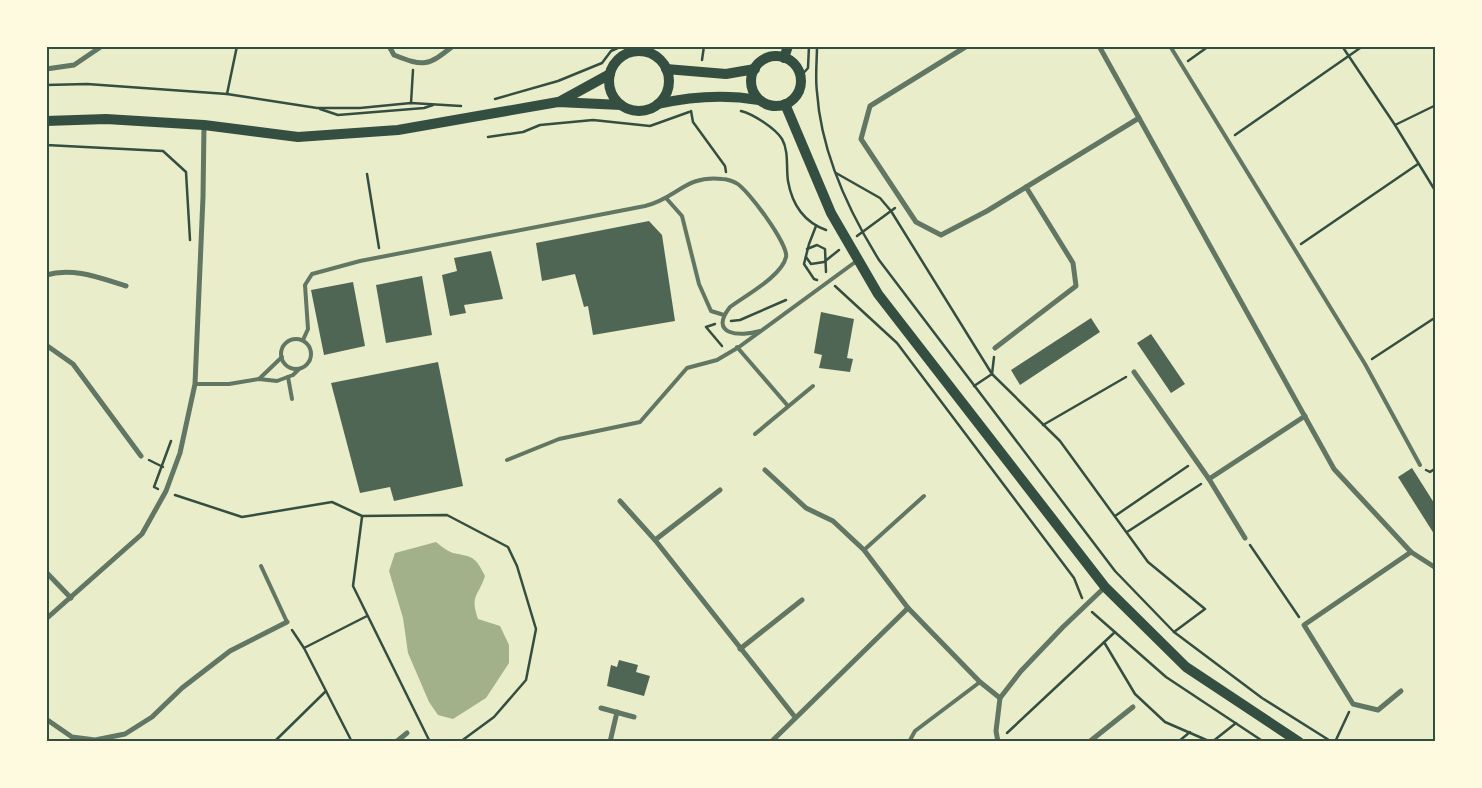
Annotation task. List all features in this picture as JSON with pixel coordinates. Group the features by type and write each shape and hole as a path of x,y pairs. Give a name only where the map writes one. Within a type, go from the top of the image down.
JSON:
{"main road":[{"path":"784,58 788,46"},
{"path":"620,104 610,91 610,74 618,59 633,49 649,53 662,62 666,69 668,88 658,104"},
{"path":"46,121 106,118 204,125 298,137 398,130 558,102 620,104 640,111 686,97 717,95 760,100 772,106 785,104 798,93 800,76 792,62 784,58 768,58 755,69 726,74 666,69"},
{"path":"755,69 751,85 760,100"},
{"path":"558,102 610,74"},
{"path":"785,104 831,213 878,294 1105,587 1186,667 1299,742"}],"street":[{"path":"46,69 74,65 102,46"},
{"path":"389,46 394,55 414,63 433,62 453,46"},
{"path":"967,46 870,106 861,139 916,222 941,235 1026,187 1139,118"},
{"path":"1099,46 1334,469 1411,552 1436,568"},
{"path":"46,619 142,534 166,491 180,453 195,384 203,197 204,125"},
{"path":"995,348 1076,286 1073,263 1026,187"},
{"path":"46,275 60,271 92,276 126,286"},
{"path":"46,345 73,364 141,456"},
{"path":"1134,372 1209,479 1245,538"},
{"path":"1209,479 1305,416"},
{"path":"765,470 806,508 833,521 864,550 908,608 980,682 1000,698"},
{"path":"655,540 720,490"},
{"path":"620,501 655,540 794,717"},
{"path":"1401,691 1378,710 1353,704 1304,624 1411,552"},
{"path":"46,572 71,598"},
{"path":"998,742 996,730 1000,698 1026,666 1105,587"},
{"path":"740,649 802,600"},
{"path":"771,742 794,717 908,608"},
{"path":"46,719 71,740 95,740 125,734 152,717 182,688 230,651 287,622"},
{"path":"1088,742 1133,707"},
{"path":"601,708 634,717"},
{"path":"610,742 617,712"},
{"path":"396,742 408,733"}],"lane":[{"path":"1170,46 1365,364 1420,466"},
{"path":"303,340 308,329 305,285 312,274 360,261 645,206 666,198 693,180 728,180 737,183 779,234 787,256 780,270 730,307 724,315 727,330 734,335 746,335 760,331"},
{"path":"666,198 682,216 699,284 711,310 724,315"},
{"path":"506,460 559,439 640,422 687,368 716,360 738,347 858,260"},
{"path":"259,379 282,357 285,344 294,339 303,340 309,346 311,355 308,364 298,368 288,366 282,357"},
{"path":"738,347 788,406"},
{"path":"195,384 229,384 259,379 276,380 294,375 298,368"},
{"path":"288,377 292,399"},
{"path":"754,434 813,386"},
{"path":"864,550 924,496"},
{"path":"261,566 287,622"},
{"path":"909,742 915,731 980,682"}],"path":[{"path":"227,94 237,46"},
{"path":"488,101 558,81 602,63 611,51 622,46"},
{"path":"800,76 808,68 809,46"},
{"path":"817,46 816,93 828,151 855,220 879,260 1115,571 1174,632 1262,698 1334,742 1353,704"},
{"path":"1181,66 1210,46"},
{"path":"1342,46 1395,125 1436,192"},
{"path":"1228,140 1362,46"},
{"path":"411,103 414,63"},
{"path":"46,85 87,84 227,94 317,108 360,108 411,103 462,106"},
{"path":"317,108 338,115 424,108 436,104"},
{"path":"1395,125 1436,105"},
{"path":"735,110 754,114 782,139 788,165 788,181 800,214 816,226 804,264 814,279 830,281 904,351 1074,578 1085,606 1166,677 1264,742"},
{"path":"488,137 523,132 540,125 593,120 650,126 692,111 693,122 724,166 728,180"},
{"path":"46,145 163,151 186,172 190,249"},
{"path":"1294,249 1418,164"},
{"path":"835,172 880,198 992,374 1060,441 1148,562 1205,609 1174,632"},
{"path":"367,174 379,248"},
{"path":"884,216 903,203"},
{"path":"809,286 814,279 826,273 826,258"},
{"path":"728,353 706,327 740,320 788,299"},
{"path":"1365,364 1436,317"},
{"path":"974,386 992,374 995,348"},
{"path":"1043,425 1134,372"},
{"path":"172,440 154,487 242,517 332,502 362,516 447,515 508,547 517,566 536,629 526,680 494,717 460,742"},
{"path":"141,456 163,467"},
{"path":"1115,516 1196,460"},
{"path":"1126,532 1209,479"},
{"path":"362,516 353,586 430,742"},
{"path":"1245,538 1304,624"},
{"path":"304,648 367,616"},
{"path":"287,622 304,648 352,742"},
{"path":"998,742 1115,632"},
{"path":"1104,642 1135,694 1165,722 1212,742 1236,723"},
{"path":"274,742 326,691"},
{"path":"1178,742 1190,732"}],"shaded area":[{"path":"436,542 451,552 473,559 479,565 485,576 475,600 478,619 500,626 509,645 509,663 486,698 453,719 438,715 429,702 408,653 403,618 389,571 395,553"}],"building":[{"path":"649,221 662,235 675,321 593,335 588,306 584,307 575,274 542,281 536,243"},
{"path":"491,251 503,299 464,305 466,313 450,316 442,275 457,271 454,258"},
{"path":"422,276 432,335 386,343 376,285"},
{"path":"353,282 365,346 324,355 311,290"},
{"path":"821,312 854,319 847,358 853,359 850,372 819,368 822,355 814,353"},
{"path":"1091,318 1100,332 1020,385 1011,370"},
{"path":"1151,334 1185,384 1171,393 1137,343"},
{"path":"438,362 463,486 394,501 390,487 360,493 331,383"},
{"path":"1412,468 1436,506 1436,537 1398,477"},
{"path":"619,660 638,665 636,672 650,676 644,696 607,686 611,665 617,667"}]}
